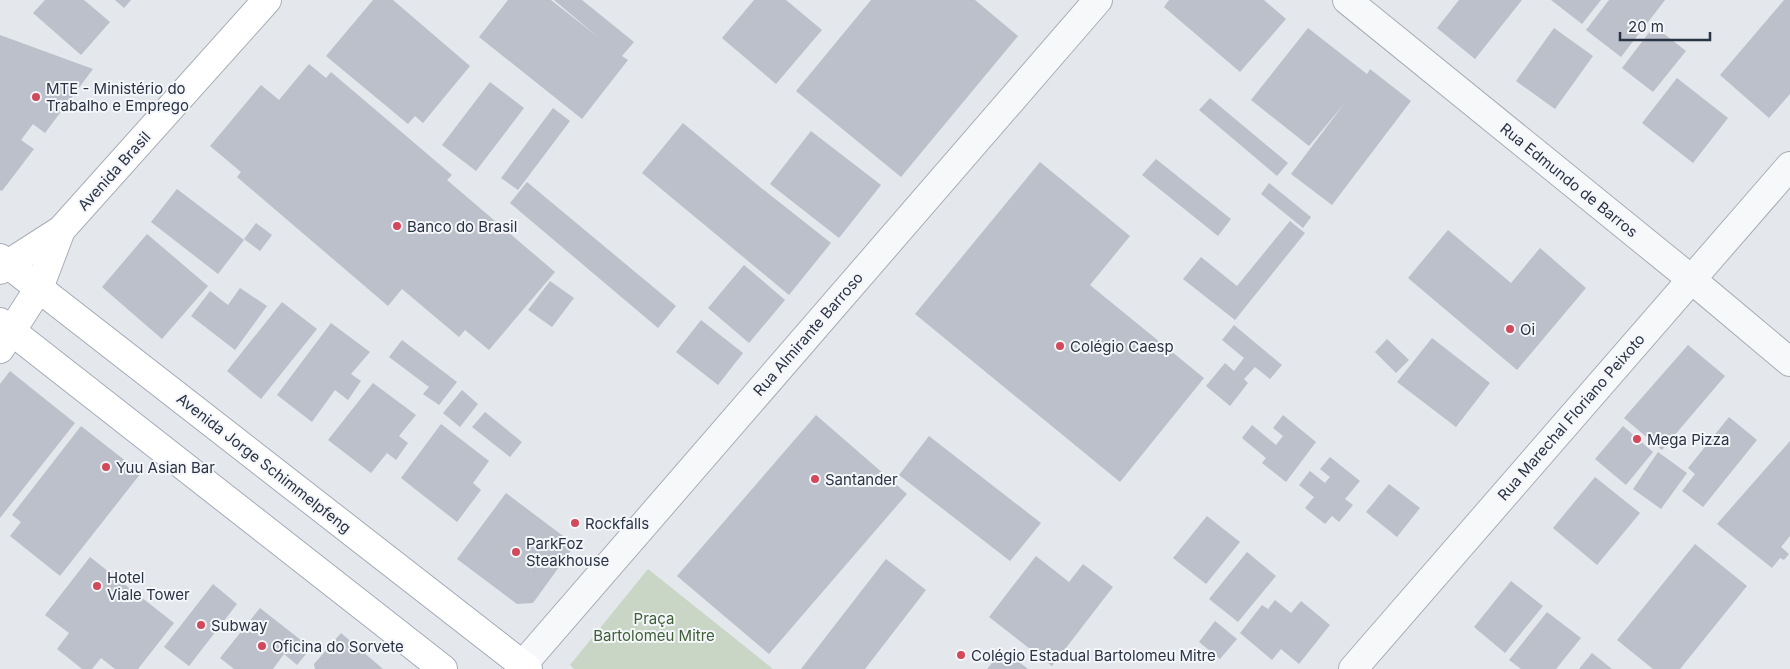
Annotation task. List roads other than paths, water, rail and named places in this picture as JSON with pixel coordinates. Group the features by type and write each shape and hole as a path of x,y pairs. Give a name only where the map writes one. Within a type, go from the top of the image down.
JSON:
{"main road":[{"name":"Avenida Brasil","path":"3,264 62,230 267,0"},
{"name":"Avenida Brasil","path":"4,335 39,288 62,230"},
{"name":"Avenida Jorge Schimmelpfeng","path":"3,264 39,288 523,668"},
{"path":"4,335 443,669"}],"street":[{"name":"Rua Almirante Barroso","path":"523,668 1098,0"},
{"name":"Rua Edmundo de Barros","path":"1347,0 1691,279 1790,362"},
{"name":"Rua Marechal Floriano Peixoto","path":"1353,669 1790,166"}],"place":[{"name":"MTE - Ministério do Trabalho e Emprego","path":"36,97"},
{"name":"Banco do Brasil","path":"397,226"},
{"name":"Oi","path":"1510,329"},
{"name":"Colégio Caesp","path":"1060,346"},
{"name":"Mega Pizza","path":"1637,439"},
{"name":"Yuu Asian Bar","path":"106,467"},
{"name":"Santander","path":"815,479"},
{"name":"Rockfalls","path":"575,523"},
{"name":"ParkFoz Steakhouse","path":"516,552"},
{"name":"Hotel Viale Tower","path":"97,586"},
{"name":"Subway","path":"201,625"},
{"name":"Oficina do Sorvete","path":"262,646"},
{"name":"Colégio Estadual Bartolomeu Mitre","path":"961,655"}],"park label":[{"name":"Praça Bartolomeu Mitre","path":"654,626"}]}
